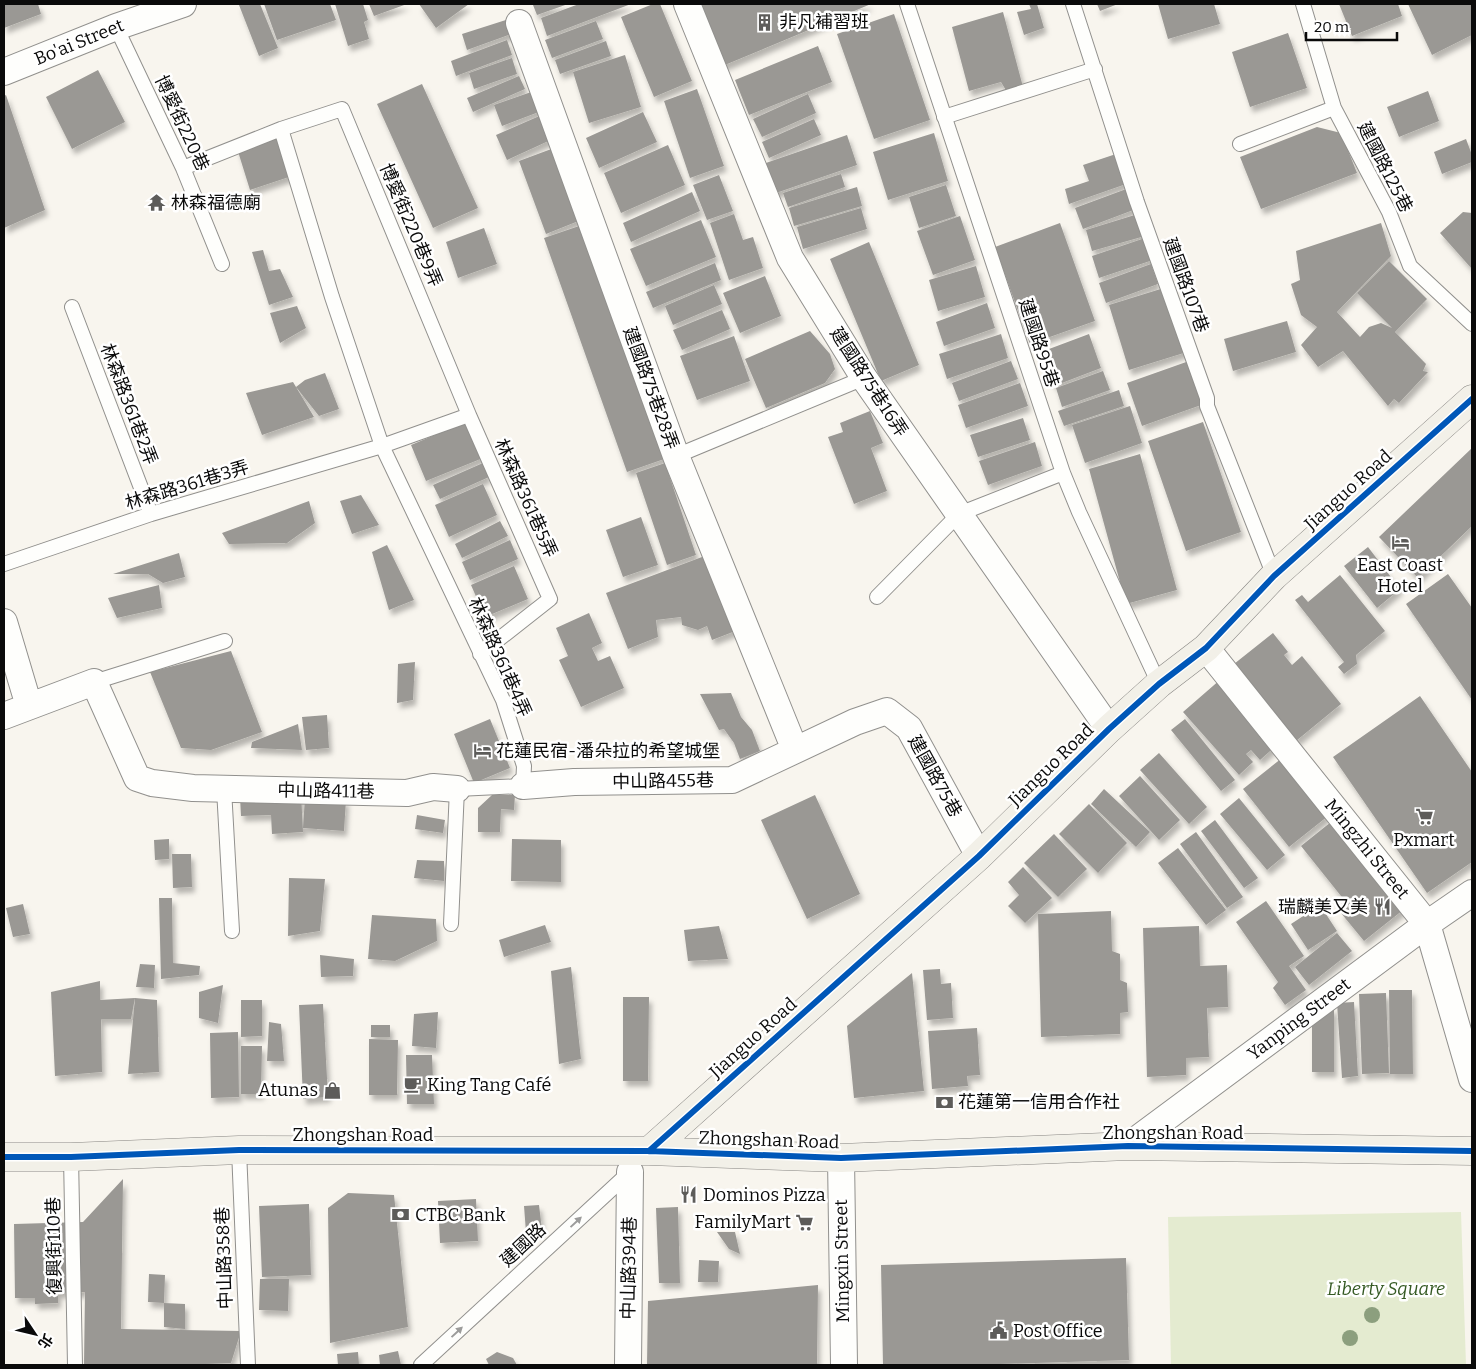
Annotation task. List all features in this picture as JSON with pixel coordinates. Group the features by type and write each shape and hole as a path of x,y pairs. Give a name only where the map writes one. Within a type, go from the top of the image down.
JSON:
{"street":[{"name":"Bo'ai Street","path":"4,72 116,27 183,4"},
{"name":"建國路75巷16弄","path":"687,4 790,258 864,378 1108,729"},
{"name":"建國路75巷28弄","path":"519,23 676,456 795,750"},
{"name":"Jianguo Road","path":"649,1151 979,856 1108,729 1159,684 1206,648 1274,576 1472,399"},
{"path":"4,622 29,706"},
{"name":"Mingzhi Street","path":"1206,648 1427,924 1472,1079"},
{"path":"4,716 94,682"},
{"name":"中山路411巷","path":"94,682 137,778 152,783 194,788 407,793 433,787 458,789"},
{"name":"建國路75巷","path":"795,750 855,722 887,711 909,728 979,856"},
{"name":"中山路455巷","path":"523,786 574,782 732,780 795,750"},
{"name":"Yanping Street","path":"1128,1146 1427,924 1472,893"},
{"name":"Zhongshan Road","path":"4,1157 71,1157 239,1150 649,1151 841,1158 1128,1146 1472,1152"},
{"name":"Mingxin Street","path":"841,1158 844,1365"},
{"name":"中山路394巷","path":"628,1365 630,1172"}],"lane":[{"name":"建國路95巷","path":"907,4 1063,473 1079,512 1159,684"},
{"name":"建國路107巷","path":"1073,4 1136,202 1208,406 1274,576"},
{"name":"建國路125巷","path":"1303,4 1334,108 1389,212 1410,266 1472,324"},
{"name":"博愛街220巷","path":"116,27 183,168 222,264"},
{"path":"944,116 1095,69"},
{"path":"1240,144 1334,108"},
{"name":"博愛街220巷9弄","path":"183,168 281,129 342,109 469,415"},
{"path":"281,129 332,297 382,446 469,415"},
{"name":"林森路361巷2弄","path":"72,307 151,514"},
{"path":"676,456 864,378"},
{"name":"林森路361巷5弄","path":"469,415 550,599 480,654"},
{"name":"林森路361巷3弄","path":"4,564 151,514 382,446"},
{"name":"林森路361巷4弄","path":"382,446 503,700 524,766 523,786"},
{"path":"877,597 959,514 1063,473"},
{"path":"94,682 225,641"},
{"path":"451,924 458,789 523,786"},
{"path":"224,789 232,931"},
{"name":"中山路358巷","path":"239,1150 248,1365"},
{"name":"建國路","path":"421,1365 630,1172 649,1151"},
{"name":"復興街110巷","path":"71,1157 75,1365"}],"green space":[{"name":"Liberty Square","path":"1461,1212 1466,1365 1171,1365 1168,1217"}],"building":[{"path":"4,4 38,4 41,14 4,28"},
{"path":"260,4 278,48 259,56 239,5"},
{"path":"264,4 330,4 336,20 277,40"},
{"path":"335,4 363,4 368,20 364,22 369,39 348,46"},
{"path":"369,4 407,4 374,16"},
{"path":"419,4 469,4 436,28"},
{"path":"568,4 537,15 533,5"},
{"path":"579,4 631,4 547,36 541,18"},
{"path":"653,4 660,4 692,81 654,97 621,17"},
{"name":"非凡補習班","path":"705,4 871,4 720,67 696,8"},
{"path":"1029,4 1037,4 1044,28 1024,35 1017,12 1031,9"},
{"path":"1097,4 1118,4 1100,11"},
{"path":"1158,4 1214,4 1220,24 1168,39"},
{"path":"1339,4 1398,4 1402,16 1352,36"},
{"path":"1408,4 1472,4 1472,35 1432,55"},
{"path":"1003,12 1023,87 1007,92 1001,82 969,91 952,27"},
{"path":"894,14 930,120 874,139 837,34"},
{"path":"509,19 514,33 467,50 462,34"},
{"path":"596,21 603,39 552,58 545,40"},
{"path":"1288,33 1307,88 1250,107 1232,52"},
{"path":"507,40 512,55 456,76 451,61"},
{"path":"606,41 611,56 560,74 555,60"},
{"path":"818,46 832,82 749,115 735,80"},
{"path":"625,55 641,107 589,123 573,72"},
{"path":"512,58 517,74 474,89 469,73"},
{"path":"98,70 125,122 72,149 46,97"},
{"path":"519,76 525,89 473,112 467,98"},
{"path":"422,84 478,208 433,228 377,104"},
{"path":"697,89 724,166 690,178 664,101"},
{"path":"537,90 544,110 502,126 494,105"},
{"path":"1428,91 1439,121 1399,137 1387,107"},
{"path":"808,94 816,113 762,137 753,119"},
{"path":"6,95 45,210 4,228 4,96"},
{"path":"643,112 657,142 599,168 586,138"},
{"path":"544,114 555,138 507,160 496,135"},
{"path":"814,119 821,135 769,158 762,142"},
{"path":"1317,127 1341,133 1357,173 1261,209 1240,157"},
{"path":"277,131 292,176 250,190 236,145"},
{"path":"934,133 948,181 888,200 873,152"},
{"path":"847,135 857,165 773,194 763,164"},
{"path":"1466,139 1472,155 1472,162 1442,174 1434,152"},
{"path":"668,145 685,185 621,213 604,173"},
{"path":"554,148 581,220 546,234 519,161"},
{"path":"1119,153 1129,183 1069,204 1065,189 1089,181 1083,165"},
{"path":"841,174 845,187 788,207 783,193"},
{"path":"719,175 733,211 707,220 693,185"},
{"path":"946,185 956,216 919,228 909,197"},
{"path":"857,187 862,206 794,226 789,208"},
{"path":"1129,188 1136,209 1083,229 1075,208"},
{"path":"692,192 700,211 631,242 623,223"},
{"path":"861,208 867,229 803,249 797,227"},
{"path":"1463,212 1472,213 1472,269 1440,233"},
{"path":"734,214 743,240 753,237 763,268 729,280 710,223"},
{"path":"1138,214 1145,236 1092,251 1086,230"},
{"path":"960,216 975,260 933,275 917,231"},
{"path":"701,220 716,257 646,286 630,249"},
{"path":"1060,223 1095,321 1030,344 995,247"},
{"path":"1381,223 1391,256 1337,312 1360,337 1369,327 1381,323 1392,328 1357,293 1389,261 1427,299 1395,332 1426,364 1423,371 1428,372 1399,403 1394,399 1388,406 1343,351 1318,367 1301,345 1317,327 1301,315 1291,284 1300,280 1296,251"},
{"path":"585,224 667,458 627,472 544,238"},
{"path":"484,228 497,264 458,278 446,242"},
{"path":"1148,237 1156,259 1099,278 1092,256"},
{"path":"869,242 919,365 881,381 830,259"},
{"path":"263,250 269,271 280,269 293,297 269,305 252,252"},
{"path":"715,263 721,280 653,308 646,292"},
{"path":"1151,264 1158,284 1106,303 1099,283"},
{"path":"976,266 985,297 938,311 929,280"},
{"path":"765,276 781,316 740,333 723,293"},
{"path":"714,285 722,304 673,325 665,306"},
{"path":"1167,287 1187,352 1129,370 1109,305"},
{"path":"987,303 995,328 944,346 936,322"},
{"path":"297,306 306,328 280,343 270,313"},
{"path":"722,310 730,329 682,350 673,330"},
{"path":"1287,321 1296,352 1233,371 1224,339"},
{"path":"810,331 830,354 835,369 825,383 766,408 745,359"},
{"path":"1001,334 1008,358 947,379 939,354"},
{"path":"1089,334 1101,368 1054,386 1041,352"},
{"path":"734,336 750,381 697,400 680,356"},
{"path":"1011,361 1018,379 959,401 952,383"},
{"path":"1189,361 1204,404 1142,426 1127,383"},
{"path":"1103,371 1110,390 1062,407 1056,388"},
{"path":"325,373 339,409 319,416 296,387 305,380"},
{"path":"293,382 314,417 262,435 246,393"},
{"path":"1020,383 1028,406 966,428 958,405"},
{"path":"1119,390 1124,406 1064,426 1058,411"},
{"path":"1130,406 1142,443 1085,463 1072,425"},
{"path":"870,411 883,443 871,448 887,491 854,504 828,437 843,432 840,423"},
{"path":"1023,418 1030,440 978,457 970,435"},
{"path":"468,421 483,458 426,481 411,445"},
{"path":"1203,422 1241,532 1186,551 1148,441"},
{"path":"1035,442 1042,466 988,485 979,461"},
{"path":"1472,448 1472,526 1418,578 1379,537"},
{"path":"1140,454 1177,590 1126,604 1089,469"},
{"path":"483,463 489,477 440,499 433,485"},
{"path":"665,463 696,555 667,565 636,473"},
{"path":"483,484 497,515 449,537 435,505"},
{"path":"361,495 379,525 352,534 340,501"},
{"path":"309,501 315,523 287,543 229,544 222,533"},
{"path":"641,517 658,565 623,577 606,530"},
{"path":"500,521 508,536 462,558 455,544"},
{"path":"510,540 518,559 470,580 462,562"},
{"path":"387,545 414,600 389,610 372,552"},
{"path":"1368,547 1400,589 1377,608 1344,566"},
{"path":"179,553 185,577 163,583 148,574 113,574"},
{"path":"710,554 738,630 712,640 707,626 698,630 682,625 681,617 656,620 658,637 628,649 606,593"},
{"path":"514,566 528,599 485,617 471,585"},
{"path":"1448,574 1472,608 1472,700 1406,604"},
{"path":"1340,575 1385,631 1356,655 1357,664 1344,674 1338,667 1344,662 1295,600 1302,595 1308,602"},
{"path":"159,585 162,608 117,618 108,598"},
{"path":"589,613 602,643 592,648 598,661 610,656 624,688 581,707 559,660 568,656 556,628"},
{"path":"1273,633 1288,652 1284,655 1292,665 1302,656 1341,704 1296,741 1234,664"},
{"path":"231,651 262,732 211,750 181,748 150,672"},
{"path":"415,662 413,700 397,703 398,664"},
{"path":"1221,679 1278,744 1260,760 1251,750 1246,754 1253,762 1239,775 1183,712"},
{"path":"731,693 741,717 752,730 760,751 740,759 734,743 724,729 719,730 700,694"},
{"name":"Pxmart","path":"1420,696 1472,772 1472,862 1427,893 1333,757"},
{"path":"327,715 329,748 306,750 302,717"},
{"name":"花蓮民宿-潘朵拉的希望城堡","path":"490,719 510,768 474,783 454,734"},
{"path":"1185,719 1235,780 1221,791 1171,730"},
{"path":"298,724 302,750 251,748 252,742"},
{"path":"1159,753 1207,807 1189,824 1140,770"},
{"path":"1282,758 1328,816 1289,847 1243,789"},
{"path":"1140,776 1180,820 1159,840 1119,796"},
{"path":"1104,789 1150,832 1136,847 1091,804"},
{"path":"301,793 303,832 272,834 271,815 241,816 240,797"},
{"path":"492,795 515,795 514,810 501,809 500,832 478,832 478,808"},
{"path":"815,795 860,894 807,919 761,820"},
{"path":"305,797 346,800 344,831 303,828"},
{"path":"1239,798 1285,855 1267,870 1220,814"},
{"path":"1089,804 1127,843 1098,873 1059,834"},
{"path":"417,815 445,820 443,833 415,829"},
{"path":"1215,820 1258,878 1244,888 1201,831"},
{"path":"1331,822 1408,906 1364,941 1341,913 1349,906 1301,846"},
{"path":"1196,832 1243,897 1227,908 1180,844"},
{"path":"1054,834 1087,869 1058,897 1024,863"},
{"path":"169,839 169,859 155,860 154,840"},
{"path":"512,839 561,840 561,882 511,881"},
{"path":"1178,848 1226,910 1206,925 1158,863"},
{"path":"172,854 191,854 192,887 173,888"},
{"path":"417,860 444,861 444,881 414,878"},
{"path":"1023,867 1052,898 1025,923 1008,906 1019,895 1008,882"},
{"path":"289,878 325,879 320,931 288,936"},
{"path":"159,898 172,898 173,963 200,966 199,975 161,979"},
{"path":"1266,901 1304,956 1289,966 1306,990 1285,1005 1273,988 1278,982 1236,922"},
{"path":"23,904 30,934 13,937 6,908"},
{"path":"1320,905 1337,931 1308,950 1291,924"},
{"path":"1111,911 1112,951 1120,954 1120,980 1127,983 1128,1012 1120,1013 1120,1034 1041,1037 1038,914"},
{"path":"372,915 436,919 437,941 395,961 368,959"},
{"path":"545,925 551,942 504,957 499,940"},
{"path":"719,926 728,959 688,961 684,930"},
{"path":"1199,926 1200,966 1227,965 1228,1007 1207,1008 1209,1057 1186,1058 1186,1075 1147,1077 1143,928"},
{"path":"1337,933 1352,951 1309,985 1295,967"},
{"path":"320,955 354,959 353,976 321,977"},
{"path":"140,964 155,965 154,988 136,987"},
{"path":"571,967 581,1059 559,1064 551,971"},
{"path":"940,969 941,984 951,983 953,1018 927,1020 923,970"},
{"path":"912,973 924,1091 854,1098 847,1026"},
{"path":"100,981 100,1000 135,998 131,1019 101,1019 102,1072 55,1076 51,992"},
{"path":"223,985 218,1023 199,1018 199,992"},
{"path":"1389,990 1412,990 1413,1074 1390,1074"},
{"path":"1386,993 1389,1073 1362,1074 1359,994"},
{"path":"623,997 649,997 648,1081 623,1081"},
{"path":"135,998 157,1000 159,1072 128,1074"},
{"path":"241,1000 262,1000 262,1036 241,1037"},
{"path":"1354,1002 1358,1076 1342,1078 1337,1003"},
{"path":"323,1004 328,1097 303,1099 299,1005"},
{"path":"1334,1007 1334,1072 1312,1072 1312,1016"},
{"path":"438,1012 436,1048 412,1046 414,1014"},
{"path":"269,1022 281,1024 284,1061 267,1061"},
{"path":"371,1025 390,1025 390,1037 371,1037"},
{"path":"977,1028 980,1075 967,1076 968,1086 932,1089 928,1031"},
{"path":"238,1032 239,1097 211,1098 210,1033"},
{"path":"369,1039 398,1040 397,1095 369,1095"},
{"path":"241,1046 262,1046 261,1094 241,1094"},
{"path":"406,1055 432,1055 434,1104 407,1104"},
{"path":"123,1179 121,1329 241,1331 231,1363 84,1365 85,1292 58,1293 58,1303 35,1304 35,1298 15,1298 14,1224 83,1222"},
{"path":"348,1193 394,1195 408,1327 330,1343 328,1208"},
{"path":"476,1199 478,1241 440,1243 438,1201"},
{"path":"309,1204 311,1275 262,1277 259,1206"},
{"path":"539,1205 542,1230 526,1232 524,1206"},
{"path":"678,1207 680,1283 659,1283 656,1208"},
{"path":"717,1232 735,1232 740,1254 729,1249"},
{"path":"1126,1258 1129,1360 1000,1365 883,1365 881,1265"},
{"path":"699,1260 719,1261 718,1282 698,1282"},
{"path":"149,1274 165,1275 164,1303 148,1302"},
{"path":"260,1279 289,1279 288,1311 259,1310"},
{"path":"818,1285 817,1365 647,1365 648,1301"},
{"path":"164,1303 185,1304 185,1329 164,1327"},
{"path":"398,1351 401,1365 380,1365 379,1355"},
{"path":"358,1352 359,1365 338,1365 337,1354"},
{"path":"497,1352 513,1358 517,1365 489,1365 486,1359"}],"cycle path":[{"path":"649,1151 979,856 1109,729 1159,684 1206,648 1274,576 1472,399"},
{"path":"4,1157 71,1157 239,1150 649,1151 841,1158 1128,1146 1472,1151"}],"place":[{"name":"非凡補習班","path":"765,22"},
{"name":"林森福德廟","path":"157,203"},
{"name":"East Coast Hotel","path":"1400,542"},
{"name":"花蓮民宿-潘朵拉的希望城堡","path":"482,751"},
{"name":"Pxmart","path":"1424,817"},
{"name":"瑞麟美又美","path":"1382,907"},
{"name":"King Tang Café","path":"413,1085"},
{"name":"Atunas","path":"332,1090"},
{"name":"花蓮第一信用合作社","path":"944,1102"},
{"name":"Dominos Pizza","path":"689,1195"},
{"name":"CTBC Bank","path":"401,1215"},
{"name":"FamilyMart","path":"805,1222"},
{"name":"Post Office","path":"999,1331"}]}
